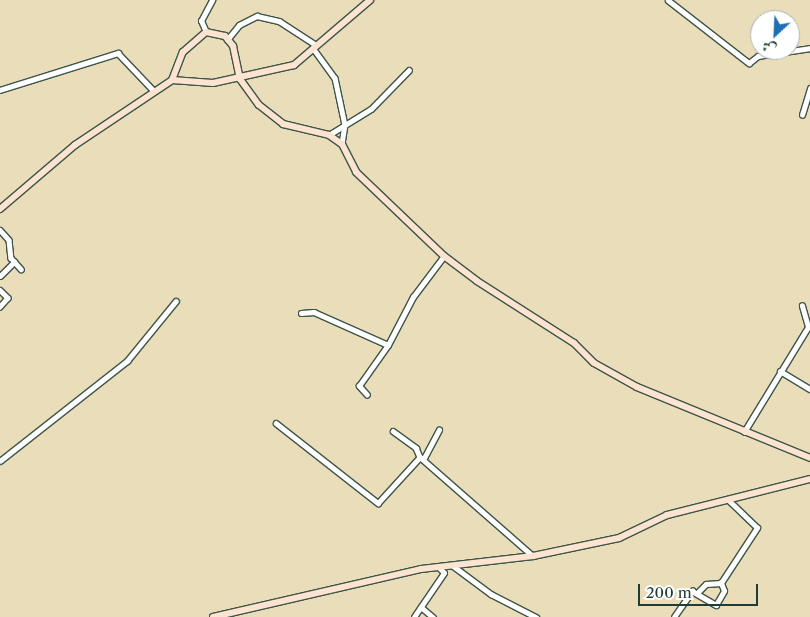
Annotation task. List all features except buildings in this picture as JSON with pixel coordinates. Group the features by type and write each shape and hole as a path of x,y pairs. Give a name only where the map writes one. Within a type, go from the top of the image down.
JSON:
{"street":[{"path":"212,0 201,21 206,32 227,40 233,46 240,79 259,105 283,124 330,135 342,144 356,172 444,256 574,343 594,363 744,432 810,458"},
{"path":"0,209 74,145 172,80 240,79 294,66 314,46 370,0"},
{"path":"668,0 749,63 758,56 810,48"},
{"path":"227,40 239,25 257,16 279,21 314,46 335,78 345,125 342,144"},
{"path":"172,80 183,52 206,32"},
{"path":"0,90 118,53 154,91"},
{"path":"330,135 371,109 410,70"},
{"path":"802,115 810,88"},
{"path":"0,230 9,240 14,262 21,268"},
{"path":"367,395 359,386 388,345 413,297 444,256"},
{"path":"0,276 14,262"},
{"path":"0,290 8,298 0,307"},
{"path":"0,461 127,361 176,301"},
{"path":"744,432 808,327 802,306"},
{"path":"301,313 311,310 388,345"},
{"path":"780,371 810,389"},
{"path":"276,423 378,503 421,459 438,430"},
{"path":"393,431 416,448 421,459 533,556"},
{"path":"213,617 233,615 438,567 533,556 619,538 668,515 810,479"},
{"path":"721,583 757,528 728,500"},
{"path":"452,565 499,599 536,617"},
{"path":"414,617 444,574 438,567"},
{"path":"698,592 716,605 724,591 721,583"},
{"path":"674,617 688,595 698,592 706,584 721,583"},
{"path":"421,607 433,617"}]}
